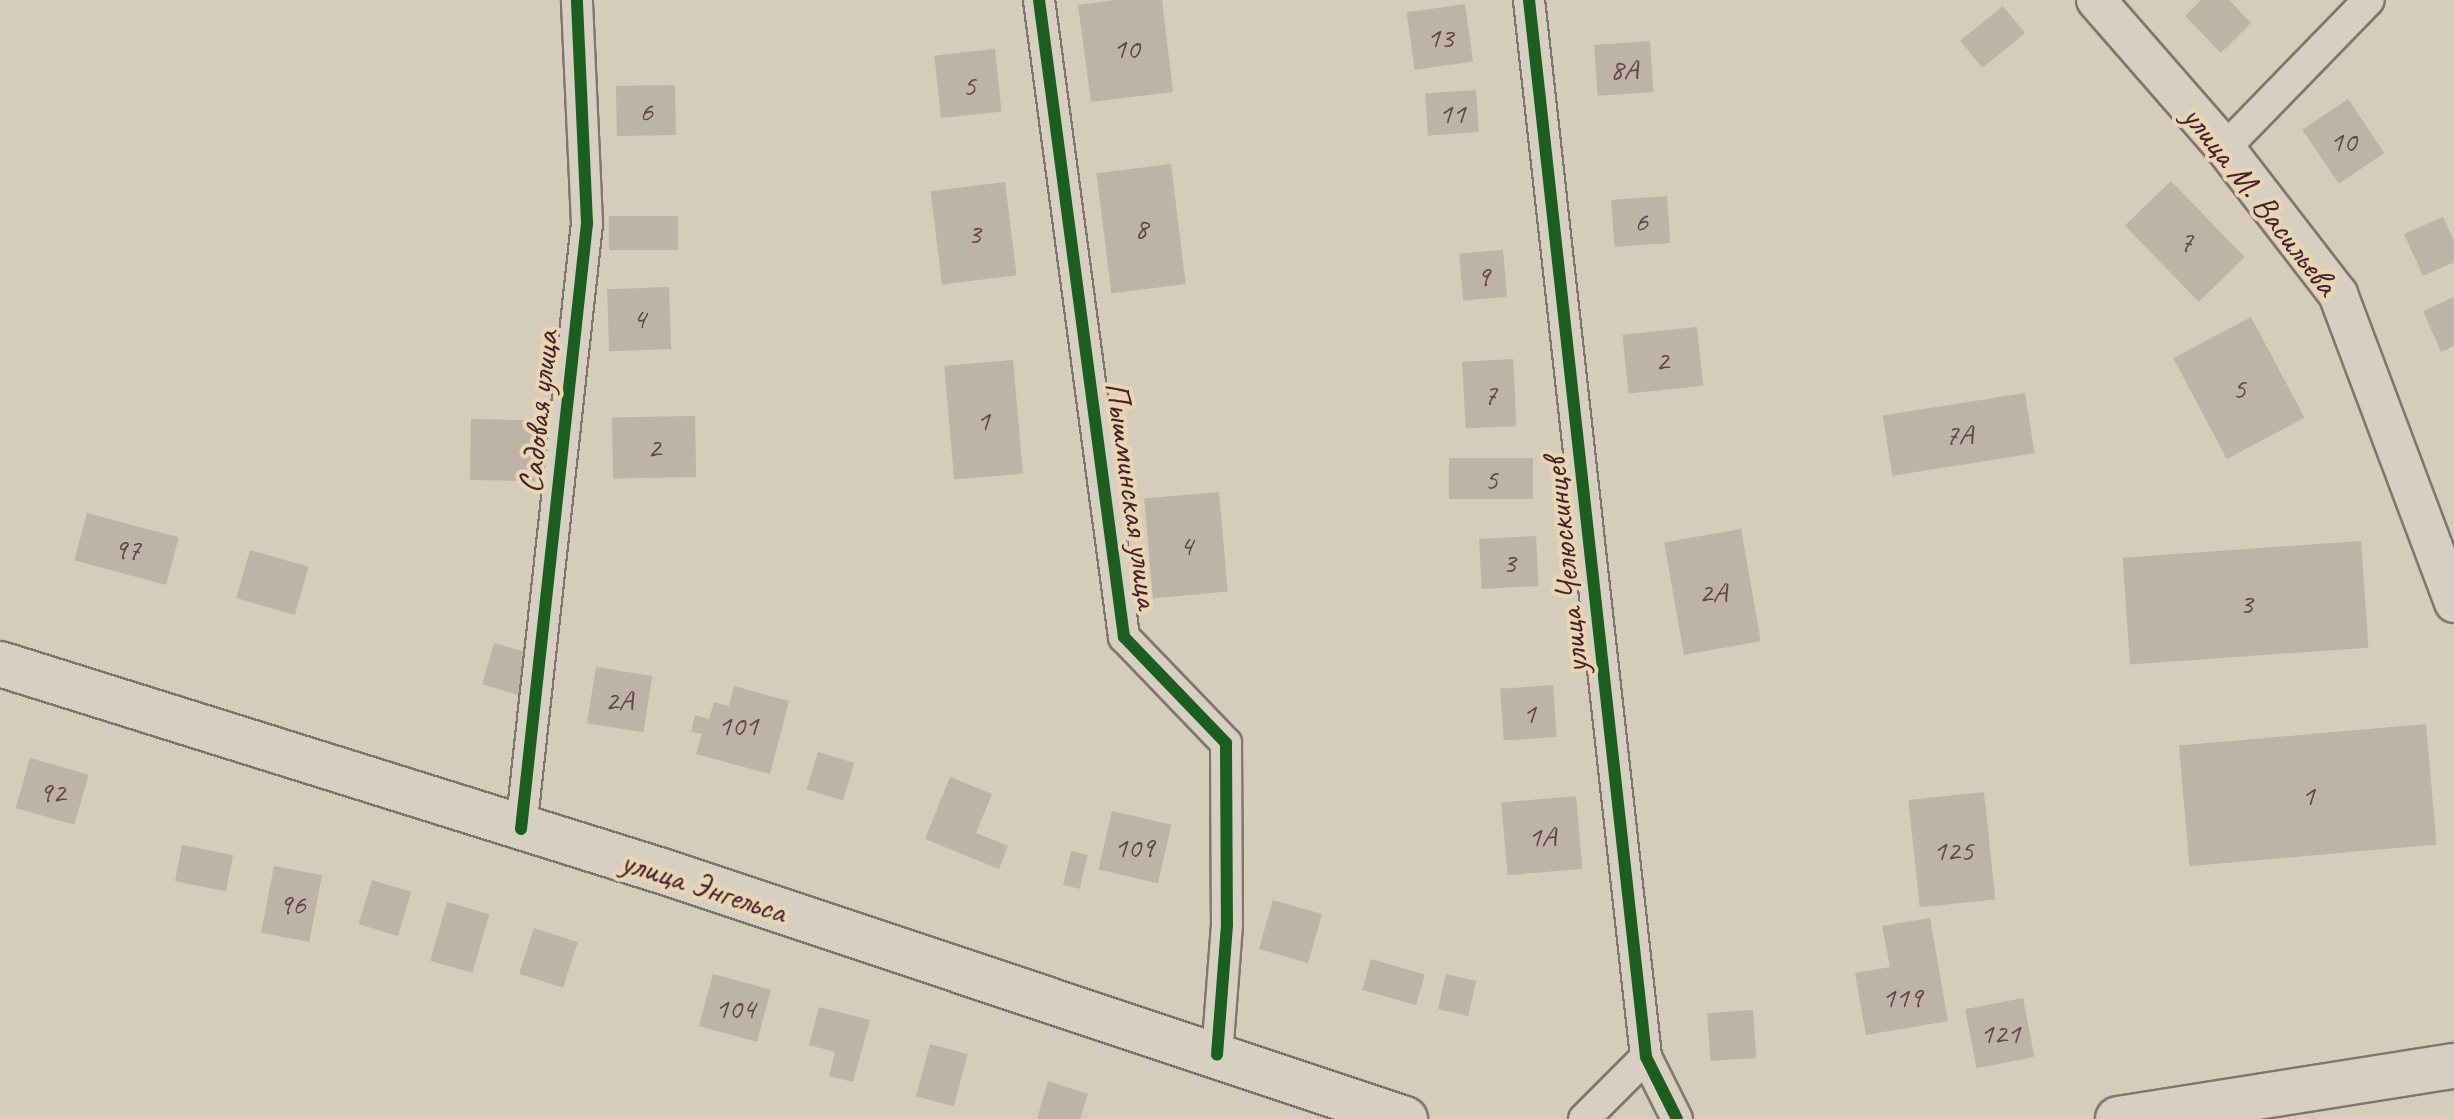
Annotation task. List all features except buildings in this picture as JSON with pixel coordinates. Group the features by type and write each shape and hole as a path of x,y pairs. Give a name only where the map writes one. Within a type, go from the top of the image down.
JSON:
{"main road":[{"name":"улица Энгельса","path":"0,664 521,829 1405,1119"},
{"path":"2118,1119 2454,1066"}],"street":[{"name":"Садовая улица","path":"521,829 587,223 577,0"},
{"name":"Пышминская улица","path":"1039,0 1124,637 1226,743 1227,925 1217,1055"},
{"name":"улица Челюскинцев","path":"1529,0 1646,1057 1677,1119"},
{"name":"улица М. Васильева","path":"2096,0 2225,148 2338,294 2454,603"},
{"path":"2225,148 2369,0"},
{"path":"1584,1119 1646,1057"}],"cycle path":[{"path":"521,829 587,223 577,0"},
{"path":"1039,0 1124,637 1226,743 1227,925 1217,1055"},
{"path":"1529,0 1646,1057 1677,1119"}]}
